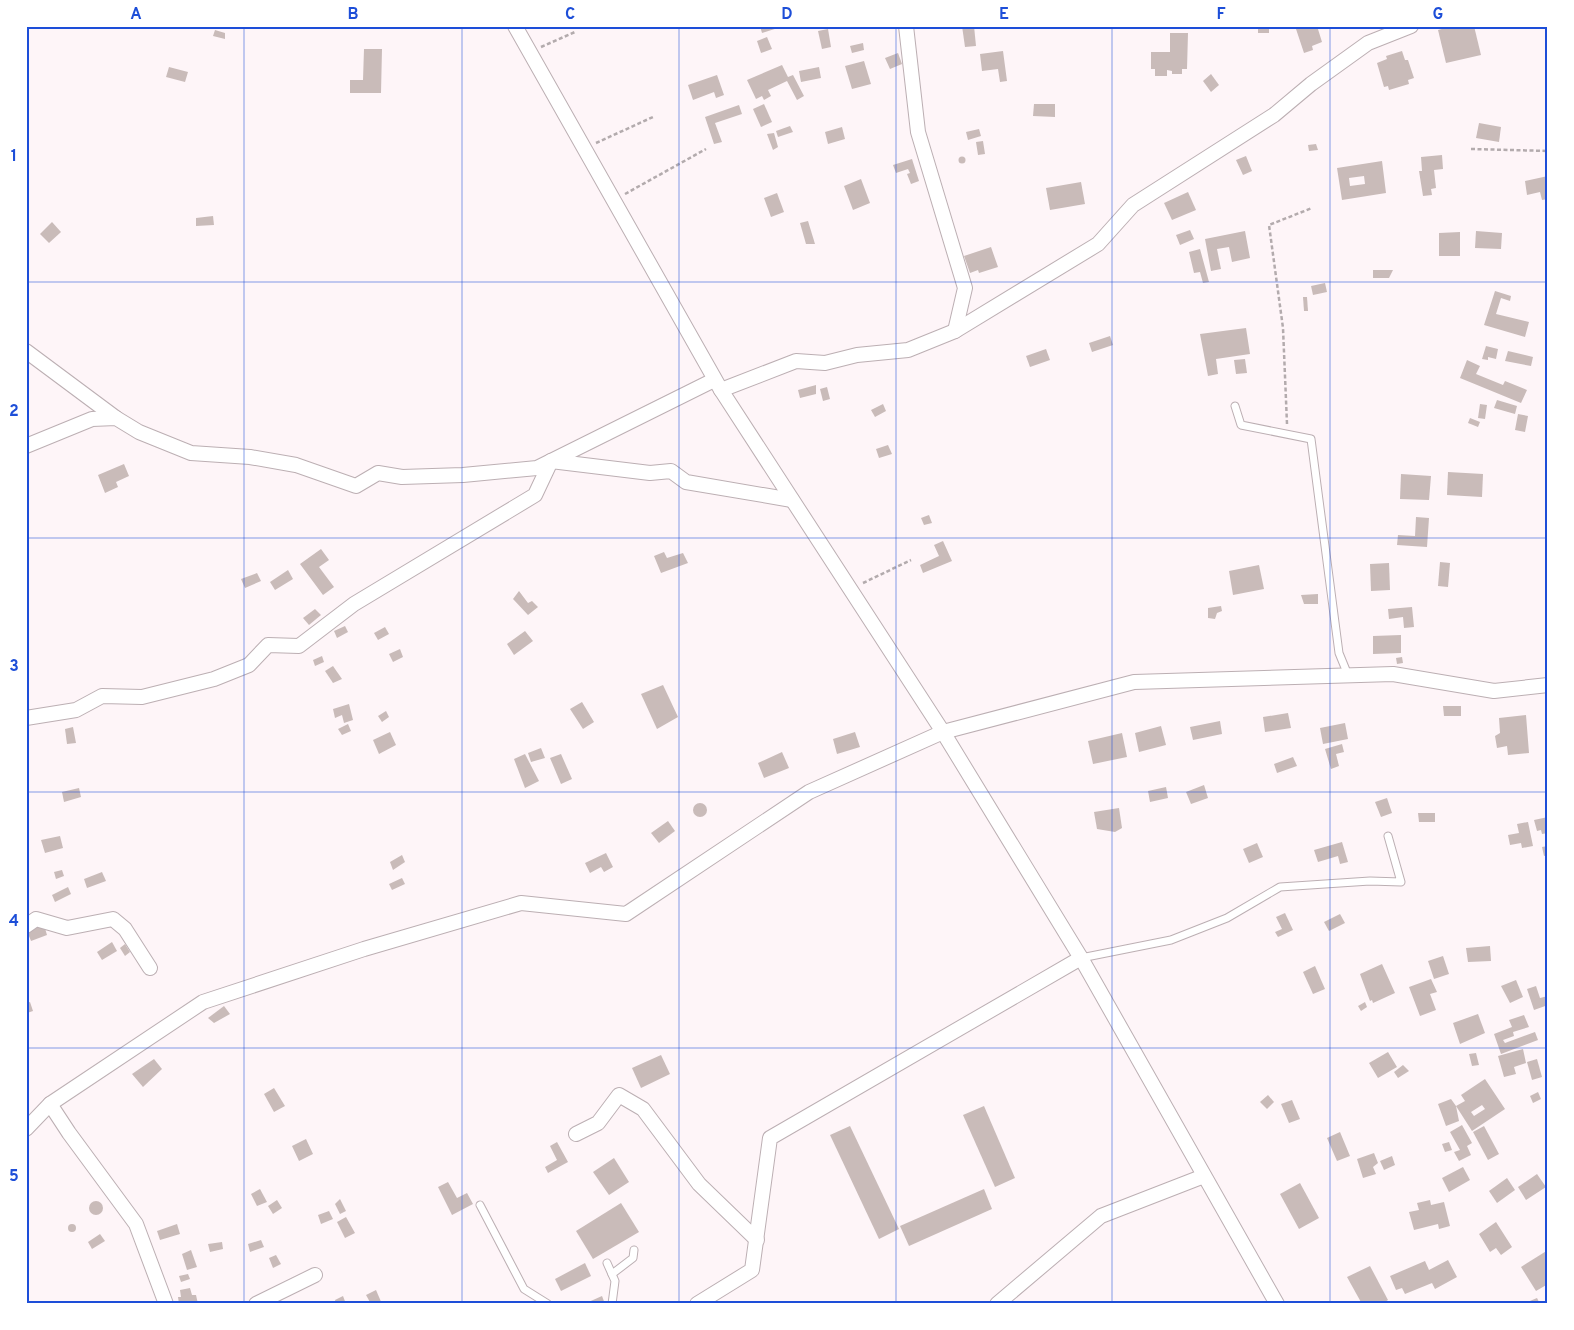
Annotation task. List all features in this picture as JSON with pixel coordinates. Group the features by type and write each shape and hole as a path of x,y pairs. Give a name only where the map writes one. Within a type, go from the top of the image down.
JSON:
{"street":[{"path":"515,26 717,385 943,732 1081,958 1277,1304"},
{"path":"906,26 918,132 965,288 955,331"},
{"path":"26,351 116,418 139,432 191,453 250,457 296,465 356,486 378,473 402,477 463,475 538,468 717,385 796,361 825,363 857,355 908,350 955,331 1098,244 1133,205 1274,115 1311,84 1368,43 1411,26"},
{"path":"26,446 92,419 116,418"},
{"path":"551,461 650,473 671,471 686,482 792,500"},
{"path":"26,718 76,710 102,696 142,697 204,681 249,665 268,645 300,646 354,604 535,495 551,461"},
{"path":"26,1130 50,1104 203,1002 364,949 521,903 626,914 809,792 943,732 1134,682 1393,674 1494,692 1548,685"},
{"path":"26,926 36,919 67,928 113,919 125,929 150,968"},
{"path":"697,1304 752,1270 770,1138 1081,958"},
{"path":"576,1134 598,1123 619,1095 643,1109 699,1184 756,1240"},
{"path":"50,1104 136,1224 166,1304"},
{"path":"997,1304 1101,1216 1204,1176"},
{"path":"265,1302 315,1275"}],"lane":[{"path":"1235,406 1241,425 1311,439 1339,653 1348,675"},
{"path":"1081,958 1172,940 1227,918 1280,887 1370,881 1401,882 1388,836"},
{"path":"480,1205 524,1289 548,1304"},
{"path":"612,1274 633,1258 634,1250"},
{"path":"607,1263 615,1281 612,1304"}],"path":[{"path":"529,53 575,32"},
{"path":"583,148 653,117"},
{"path":"613,201 706,149"},
{"path":"1471,149 1548,152"},
{"path":"1288,435 1283,328 1269,225 1312,208"},
{"path":"850,589 911,560"}],"building":[{"path":"760,26 781,26 781,27 762,33"},
{"path":"962,26 974,26 976,46 965,47"},
{"path":"1258,26 1269,26 1269,33 1258,33"},
{"path":"1295,26 1317,26 1322,42 1312,46 1313,50 1304,53"},
{"path":"1453,26 1474,26 1481,55 1446,63 1438,30"},
{"path":"828,29 831,47 822,49 818,31"},
{"path":"215,30 225,33 225,39 213,36"},
{"path":"1170,33 1188,33 1187,69 1182,69 1182,74 1172,74 1172,71 1167,70 1167,76 1155,76 1155,69 1151,69 1151,52 1170,52"},
{"path":"767,37 772,49 761,53 757,41"},
{"path":"863,43 864,50 852,53 850,46"},
{"path":"364,49 382,49 381,93 350,93 350,80 363,80"},
{"path":"1003,51 1007,81 1000,82 998,69 982,71 980,54"},
{"path":"1402,51 1405,60 1408,60 1414,78 1408,80 1409,84 1389,90 1388,86 1384,87 1377,63 1387,59 1386,56"},
{"path":"898,53 902,64 890,69 885,58"},
{"path":"864,61 871,84 852,89 845,66"},
{"path":"782,65 788,77 793,75 804,96 797,100 787,81 768,90 771,96 764,100 762,96 756,99 747,80"},
{"path":"169,67 188,72 185,82 166,77"},
{"path":"819,67 821,78 801,82 799,71"},
{"path":"1211,74 1219,85 1211,92 1203,81"},
{"path":"717,75 724,95 716,98 714,92 693,100 688,85"},
{"path":"764,104 772,122 761,127 753,109"},
{"path":"1034,104 1055,104 1055,117 1033,116"},
{"path":"739,105 742,114 715,123 722,142 714,144 705,117"},
{"path":"1479,123 1501,127 1499,142 1476,138"},
{"path":"790,126 793,132 778,137 776,131"},
{"path":"842,127 845,139 828,144 825,132"},
{"path":"979,129 981,136 968,140 966,132"},
{"path":"774,133 778,147 773,150 767,134"},
{"path":"983,141 985,154 978,155 976,142"},
{"path":"1316,144 1318,150 1309,151 1308,145"},
{"path":"1442,155 1443,169 1434,170 1436,188 1431,189 1432,195 1423,196 1419,171 1422,171 1421,157"},
{"path":"962,156 966,160 962,164 958,160"},
{"path":"1246,156 1252,171 1243,175 1236,160"},
{"path":"912,159 919,181 911,184 907,174 910,173 908,169 896,173 893,165"},
{"path":"1382,161 1386,193 1342,200 1337,168","holes":["1364,176 1365,184 1350,186 1349,178"]},
{"path":"1548,176 1548,199 1542,200 1540,192 1527,195 1525,181"},
{"path":"861,179 870,203 853,210 844,186"},
{"path":"1081,182 1085,204 1050,210 1046,188"},
{"path":"1188,192 1196,210 1172,220 1164,203"},
{"path":"777,193 784,212 771,217 764,198"},
{"path":"213,216 214,225 196,226 196,218"},
{"path":"808,221 815,244 806,244 800,223"},
{"path":"52,222 61,232 49,243 40,234"},
{"path":"1190,230 1194,239 1180,245 1176,235"},
{"path":"1245,231 1250,258 1232,262 1229,247 1217,249 1221,269 1211,271 1205,239"},
{"path":"1476,231 1502,233 1501,249 1475,248"},
{"path":"1460,232 1460,256 1439,256 1439,233"},
{"path":"991,247 998,267 979,273 978,270 970,273 964,256"},
{"path":"1200,249 1209,282 1203,283 1200,272 1194,273 1189,252"},
{"path":"1373,270 1393,270 1389,278 1373,278"},
{"path":"1325,283 1327,292 1313,295 1311,286"},
{"path":"1495,291 1511,296 1510,301 1501,298 1496,314 1529,322 1525,337 1484,325"},
{"path":"1303,297 1307,297 1308,311 1304,311"},
{"path":"1246,328 1250,354 1216,359 1218,374 1208,376 1200,334"},
{"path":"1110,336 1113,345 1092,352 1089,343"},
{"path":"1486,346 1498,349 1496,359 1488,357 1488,360 1482,359"},
{"path":"1046,349 1050,360 1030,367 1026,356"},
{"path":"1508,351 1533,357 1531,366 1505,361"},
{"path":"1245,359 1247,373 1236,374 1234,360"},
{"path":"1467,360 1480,366 1476,374 1503,385 1505,381 1527,390 1521,403 1460,378"},
{"path":"816,385 816,394 800,398 798,390"},
{"path":"827,387 830,399 823,401 820,389"},
{"path":"1497,400 1517,406 1515,414 1494,408"},
{"path":"883,404 886,411 875,417 871,410"},
{"path":"1480,404 1487,405 1485,419 1478,418"},
{"path":"1518,414 1528,416 1525,432 1515,430"},
{"path":"1470,418 1480,422 1478,427 1468,423"},
{"path":"888,445 892,454 879,458 876,449"},
{"path":"124,464 129,476 116,482 118,487 105,493 98,475"},
{"path":"1448,472 1483,474 1482,497 1447,495"},
{"path":"1401,474 1431,476 1429,500 1400,499"},
{"path":"929,515 932,523 924,525 921,518"},
{"path":"1416,517 1429,518 1427,547 1397,545 1398,535 1415,536"},
{"path":"943,541 952,561 923,573 920,565 939,556 934,545"},
{"path":"321,549 329,560 319,567 334,587 323,595 300,564"},
{"path":"664,552 667,558 683,553 688,563 661,573 654,556"},
{"path":"1440,562 1450,563 1448,587 1438,586"},
{"path":"1389,563 1390,590 1371,591 1370,564"},
{"path":"1259,565 1264,589 1233,595 1229,571"},
{"path":"288,570 293,579 275,590 270,582"},
{"path":"257,573 261,581 245,588 241,579"},
{"path":"519,591 528,603 532,601 538,607 528,615 513,599"},
{"path":"1318,594 1318,604 1304,604 1301,595"},
{"path":"1221,606 1222,611 1217,613 1215,619 1208,618 1208,608"},
{"path":"1412,607 1414,627 1404,628 1403,617 1389,619 1388,609"},
{"path":"315,609 321,615 309,625 303,618"},
{"path":"345,626 348,632 337,638 334,631"},
{"path":"385,627 389,634 378,640 374,633"},
{"path":"525,631 533,641 514,655 507,644"},
{"path":"1401,635 1401,653 1373,654 1373,636"},
{"path":"400,649 403,657 393,662 389,654"},
{"path":"322,656 324,662 315,666 313,660"},
{"path":"1402,657 1403,663 1397,664 1396,658"},
{"path":"333,666 342,679 333,683 325,671"},
{"path":"663,685 678,717 657,729 641,694"},
{"path":"582,702 594,722 583,729 570,709"},
{"path":"349,704 353,720 344,723 342,715 335,718 333,709"},
{"path":"1443,706 1461,706 1461,716 1444,716"},
{"path":"386,711 389,717 382,722 378,716"},
{"path":"1288,713 1291,728 1265,732 1263,717"},
{"path":"1526,715 1529,753 1508,755 1507,746 1497,748 1495,736 1500,733 1499,718"},
{"path":"1220,721 1222,734 1193,740 1190,727"},
{"path":"1345,723 1348,739 1323,744 1320,728"},
{"path":"348,724 351,731 342,735 338,729"},
{"path":"1161,726 1166,745 1139,752 1135,733"},
{"path":"73,727 76,743 67,744 65,729"},
{"path":"390,732 396,745 379,754 373,740"},
{"path":"855,732 860,747 837,754 833,739"},
{"path":"1122,733 1127,757 1093,764 1088,741"},
{"path":"1342,744 1344,752 1336,754 1339,766 1331,769 1325,749"},
{"path":"541,748 545,758 531,762 528,753"},
{"path":"782,752 789,768 764,778 758,763"},
{"path":"525,754 539,781 525,788 514,759"},
{"path":"561,754 572,779 561,784 550,758"},
{"path":"1293,757 1297,766 1277,773 1274,764"},
{"path":"1204,785 1208,798 1191,804 1186,792"},
{"path":"1166,787 1168,798 1150,802 1148,791"},
{"path":"79,788 81,797 64,802 62,792"},
{"path":"1387,798 1392,813 1381,817 1375,802"},
{"path":"700,803 705,805 707,810 705,815 700,817 695,815 693,810 695,805"},
{"path":"1119,808 1122,828 1115,832 1097,829 1094,812"},
{"path":"1418,813 1435,813 1435,822 1419,822"},
{"path":"1548,817 1548,833 1542,834 1541,830 1537,831 1534,820"},
{"path":"668,821 675,831 659,843 651,833"},
{"path":"1528,822 1533,846 1522,848 1521,843 1510,845 1508,835 1519,833 1517,824"},
{"path":"60,836 63,848 45,853 41,840"},
{"path":"1342,842 1348,862 1340,864 1338,856 1318,862 1314,850"},
{"path":"1257,843 1263,857 1249,863 1243,849"},
{"path":"1548,846 1548,855 1544,856 1542,847"},
{"path":"606,853 613,867 604,872 601,867 590,873 585,863"},
{"path":"402,855 405,862 393,870 390,862"},
{"path":"62,870 64,876 56,879 54,872"},
{"path":"102,872 106,881 87,888 84,879"},
{"path":"402,878 405,884 392,890 389,884"},
{"path":"68,887 71,894 55,902 52,895"},
{"path":"1285,913 1293,930 1278,937 1275,932 1282,929 1276,917"},
{"path":"1340,914 1345,923 1329,931 1324,922"},
{"path":"44,925 47,935 31,941 27,931"},
{"path":"112,942 117,951 102,960 97,952"},
{"path":"125,944 130,952 125,956 120,948"},
{"path":"1490,946 1491,961 1468,962 1466,948"},
{"path":"1443,956 1449,974 1434,979 1428,961"},
{"path":"1382,964 1395,993 1373,1003 1372,1000 1370,1001 1360,974"},
{"path":"1315,966 1325,989 1313,994 1303,972"},
{"path":"1431,979 1437,992 1430,994 1436,1010 1420,1016 1409,987"},
{"path":"1516,980 1523,997 1510,1003 1501,986"},
{"path":"1536,986 1540,998 1548,996 1548,1005 1534,1010 1527,989"},
{"path":"30,1002 33,1011 27,1013 26,1003"},
{"path":"1365,1002 1367,1007 1361,1011 1358,1006"},
{"path":"224,1006 230,1014 214,1023 208,1018"},
{"path":"1478,1014 1485,1033 1460,1044 1453,1023"},
{"path":"1524,1015 1529,1027 1513,1032 1514,1036 1503,1040 1505,1043 1535,1032 1538,1040 1501,1054 1494,1034 1512,1027 1509,1020"},
{"path":"1523,1049 1526,1063 1514,1067 1516,1074 1504,1077 1498,1056"},
{"path":"1388,1052 1397,1067 1378,1078 1369,1063"},
{"path":"1476,1053 1479,1065 1472,1066 1469,1054"},
{"path":"661,1055 670,1074 641,1088 632,1068"},
{"path":"154,1059 162,1069 143,1087 132,1074"},
{"path":"1537,1059 1542,1077 1532,1080 1527,1062"},
{"path":"1403,1065 1409,1071 1398,1078 1394,1072"},
{"path":"1485,1079 1505,1109 1472,1131 1456,1106 1465,1101 1461,1095","holes":["1482,1105 1485,1109 1474,1116 1471,1112"]},
{"path":"274,1088 285,1106 274,1112 264,1094"},
{"path":"1538,1092 1541,1099 1533,1103 1530,1096"},
{"path":"1268,1095 1274,1102 1267,1109 1260,1102"},
{"path":"1451,1099 1456,1106 1459,1121 1446,1126 1438,1104"},
{"path":"1292,1100 1300,1119 1289,1123 1281,1104"},
{"path":"984,1106 1015,1178 995,1187 963,1115"},
{"path":"1462,1125 1472,1143 1467,1146 1471,1155 1459,1161 1454,1152 1460,1150 1450,1132"},
{"path":"850,1126 899,1229 879,1239 830,1135"},
{"path":"1484,1126 1499,1154 1488,1160 1473,1132"},
{"path":"1340,1132 1350,1156 1337,1161 1327,1138"},
{"path":"306,1139 313,1154 299,1161 292,1146"},
{"path":"557,1142 568,1162 548,1173 545,1167 557,1160 550,1146"},
{"path":"1449,1142 1452,1150 1445,1152 1442,1144"},
{"path":"1374,1153 1378,1163 1373,1167 1376,1174 1363,1178 1357,1159"},
{"path":"1392,1156 1395,1165 1384,1170 1380,1161"},
{"path":"614,1158 629,1182 609,1195 593,1172"},
{"path":"1463,1167 1470,1180 1449,1192 1442,1178"},
{"path":"1537,1174 1546,1187 1526,1200 1518,1187"},
{"path":"1507,1178 1515,1190 1497,1203 1489,1191"},
{"path":"448,1182 457,1198 467,1193 473,1204 452,1215 438,1187"},
{"path":"1300,1183 1319,1218 1299,1229 1280,1194"},
{"path":"260,1189 267,1202 257,1206 251,1194"},
{"path":"984,1189 992,1209 909,1246 900,1226"},
{"path":"340,1199 346,1211 340,1214 335,1204"},
{"path":"277,1200 282,1208 273,1214 268,1206"},
{"path":"1430,1200 1431,1205 1444,1202 1450,1226 1439,1229 1438,1224 1414,1230 1409,1212 1419,1210 1417,1203"},
{"path":"93,1201 99,1201 103,1208 99,1215 93,1215 89,1211 89,1205"},
{"path":"621,1203 639,1232 593,1259 576,1231"},
{"path":"329,1211 333,1219 321,1224 318,1215"},
{"path":"346,1217 355,1233 345,1238 337,1222"},
{"path":"1496,1222 1512,1247 1501,1255 1496,1248 1490,1252 1479,1234"},
{"path":"72,1224 76,1228 72,1232 68,1228"},
{"path":"177,1224 180,1234 160,1240 157,1231"},
{"path":"100,1234 105,1241 92,1249 88,1242"},
{"path":"261,1240 264,1247 250,1252 248,1244"},
{"path":"222,1242 223,1249 210,1252 208,1244"},
{"path":"191,1250 197,1267 187,1270 182,1254"},
{"path":"1548,1250 1548,1284 1536,1291 1521,1267"},
{"path":"276,1255 281,1264 273,1268 269,1258"},
{"path":"1448,1260 1457,1277 1435,1289 1432,1283 1405,1294 1402,1288 1396,1290 1390,1276 1425,1261 1429,1270"},
{"path":"585,1263 591,1276 561,1291 555,1279"},
{"path":"1370,1266 1388,1300 1382,1304 1362,1304 1347,1277"},
{"path":"188,1274 190,1279 181,1282 179,1276"},
{"path":"190,1288 192,1295 196,1295 198,1304 179,1304 180,1290"},
{"path":"376,1290 382,1304 371,1304 366,1295"},
{"path":"343,1296 346,1304 336,1304 335,1300"},
{"path":"602,1296 605,1304 584,1304"},
{"path":"1537,1298 1540,1304 1523,1304"}]}
